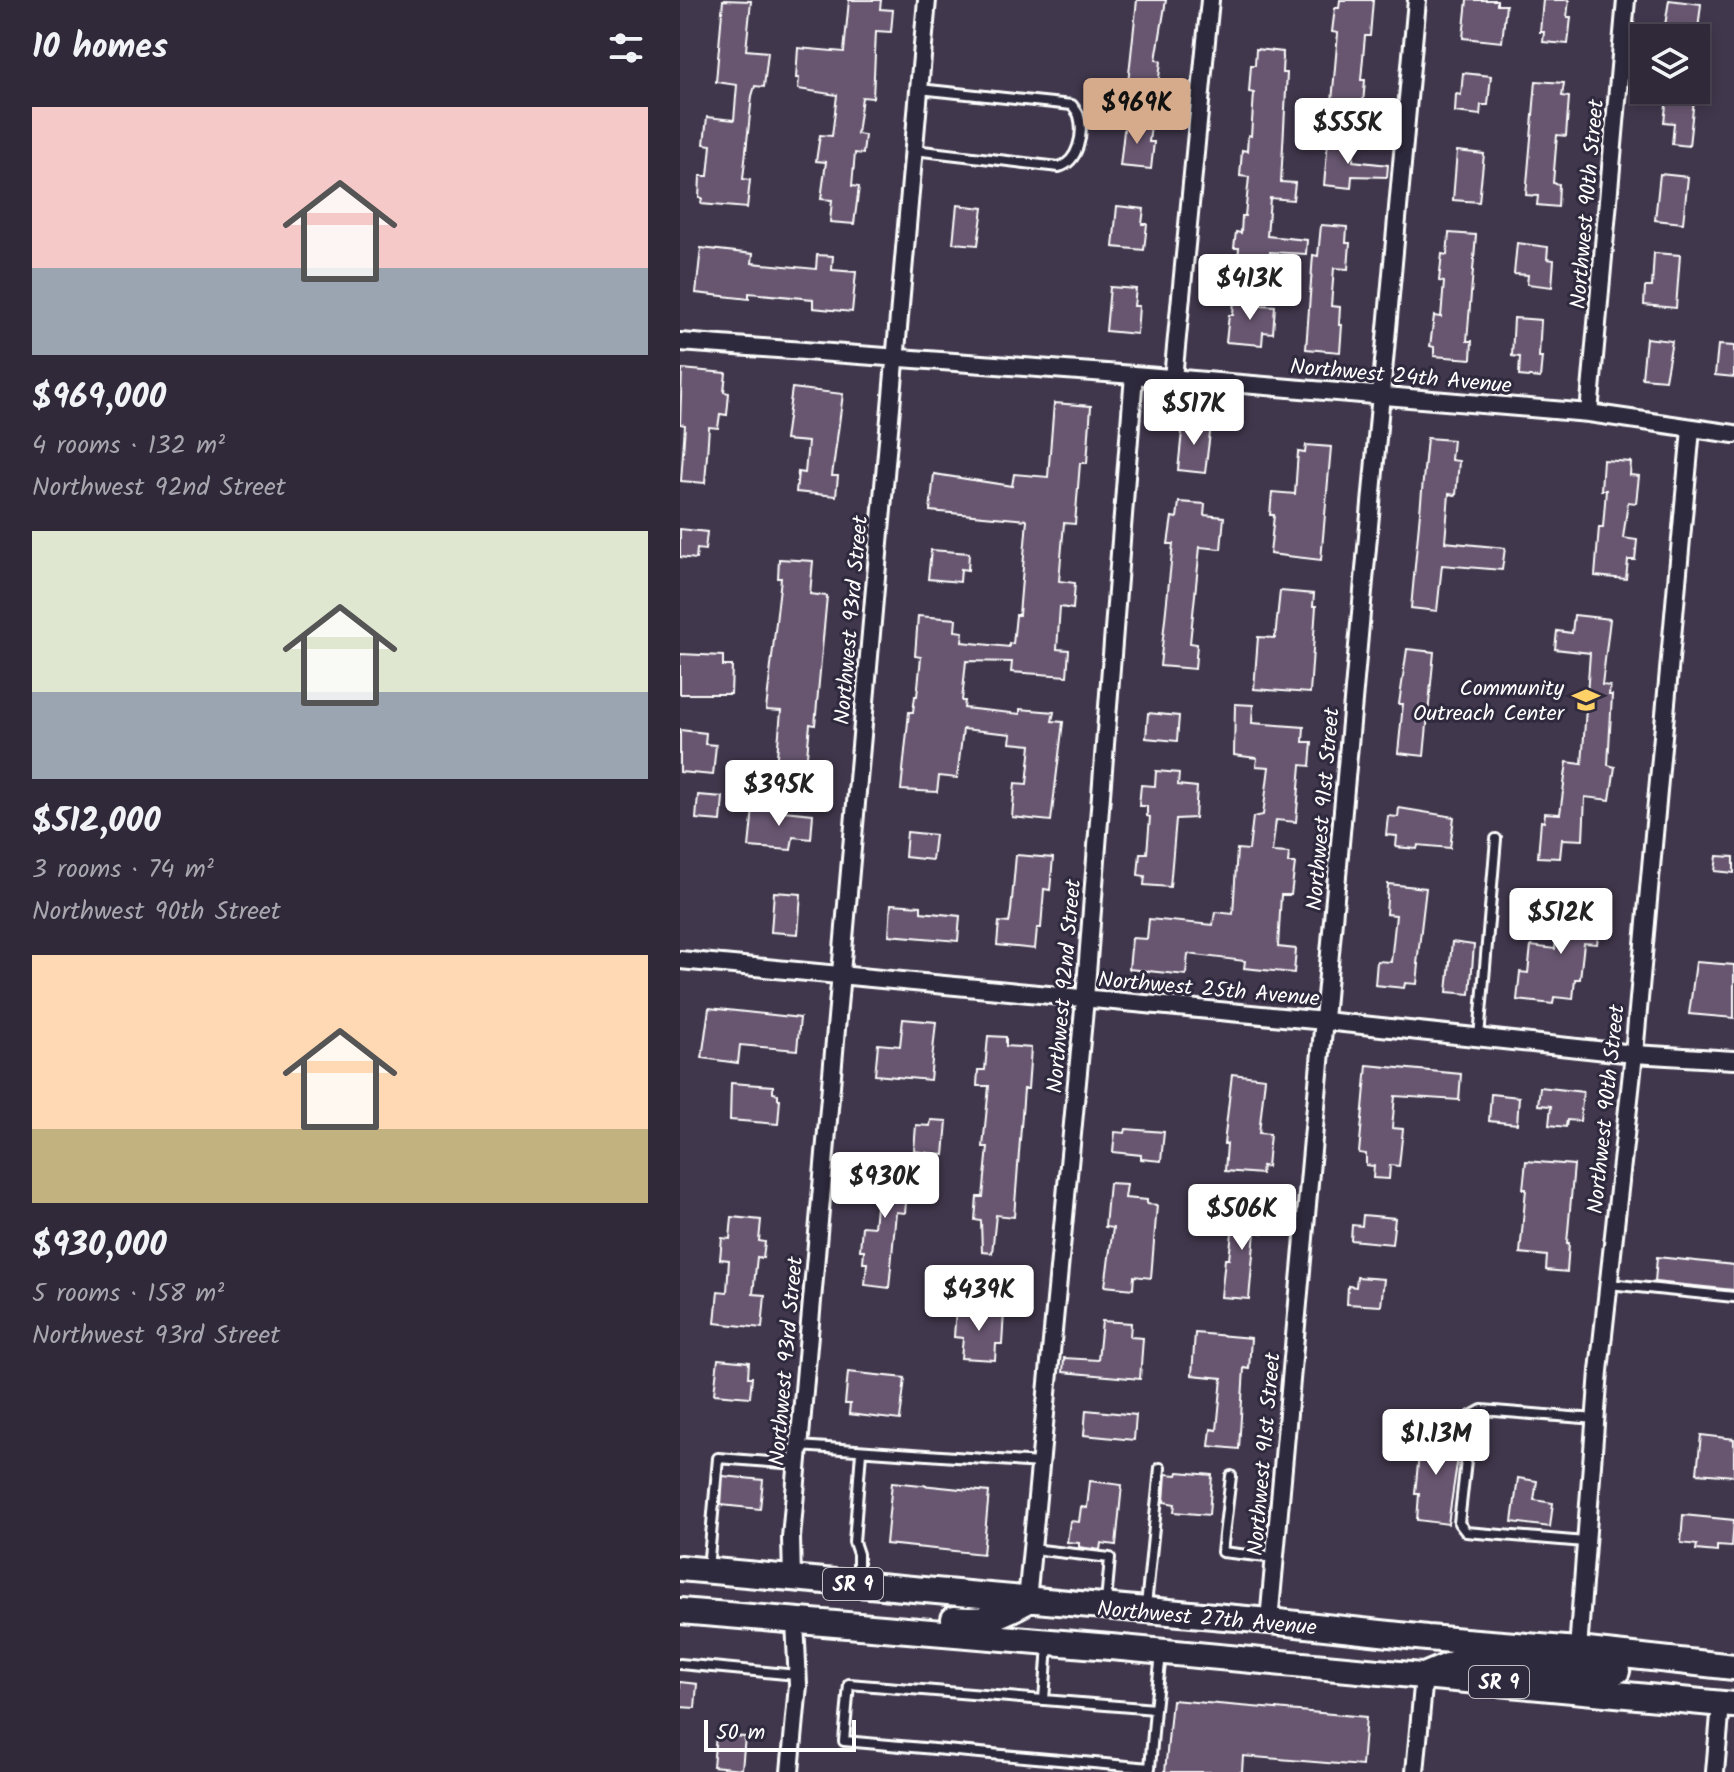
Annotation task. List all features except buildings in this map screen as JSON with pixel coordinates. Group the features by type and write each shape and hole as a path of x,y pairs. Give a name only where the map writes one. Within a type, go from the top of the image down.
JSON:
{"main road":[{"name":"Northwest 27th Avenue","path":"680,1568 1734,1667"},
{"path":"680,1585 697,1583 707,1571"},
{"path":"795,1621 836,1609 975,1621 994,1619 1027,1601 1043,1619 1048,1642"},
{"name":"Northwest 27th Avenue","path":"680,1611 1161,1651 1727,1704"},
{"path":"1378,1633 1398,1647 1424,1676 1469,1657 1620,1671 1637,1667 1648,1658"}],"street":[{"name":"Northwest 93rd Street","path":"792,1579 791,1538 797,1464 927,0"},
{"path":"1173,378 1210,0"},
{"name":"Northwest 91st Street","path":"1269,1621 1417,0"},
{"name":"Northwest 90th Street","path":"1589,413 1626,0"},
{"name":"Northwest 24th Avenue","path":"680,342 1173,378 1589,413 1734,434"},
{"name":"Northwest 92nd Street","path":"1027,1601 1085,999 1134,375"},
{"name":"Northwest 90th Street","path":"1578,1650 1596,1419 1634,1054 1691,429"},
{"name":"Northwest 25th Avenue","path":"680,960 1325,1021 1634,1054 1734,1060"},
{"path":"790,1772 797,1675 795,1621"},
{"path":"1415,1772 1424,1676"},
{"path":"1715,1772 1727,1704"}],"lane":[{"path":"913,150 1059,167 1069,164 1076,154 1079,137 1079,116 1072,105 918,89"},
{"path":"1479,1037 1496,839"},
{"path":"1609,1284 1734,1297"},
{"path":"1586,1542 1466,1532 1459,1523 1471,1416 1482,1410 1596,1419"},
{"path":"799,1446 1040,1463"},
{"path":"858,1585 858,1554 854,1542 861,1452"},
{"path":"707,1571 718,1458 797,1464"},
{"path":"1146,1611 1160,1468"},
{"path":"1231,1476 1222,1552 1275,1558"},
{"path":"1032,1549 1110,1558 1105,1607"},
{"path":"1044,1700 1048,1642"},
{"path":"1155,1709 849,1684 844,1741 1150,1768 1161,1651"},
{"path":"680,1664 797,1675"}],"place":[{"name":"Community Outreach Center","path":"1586,700"}]}
